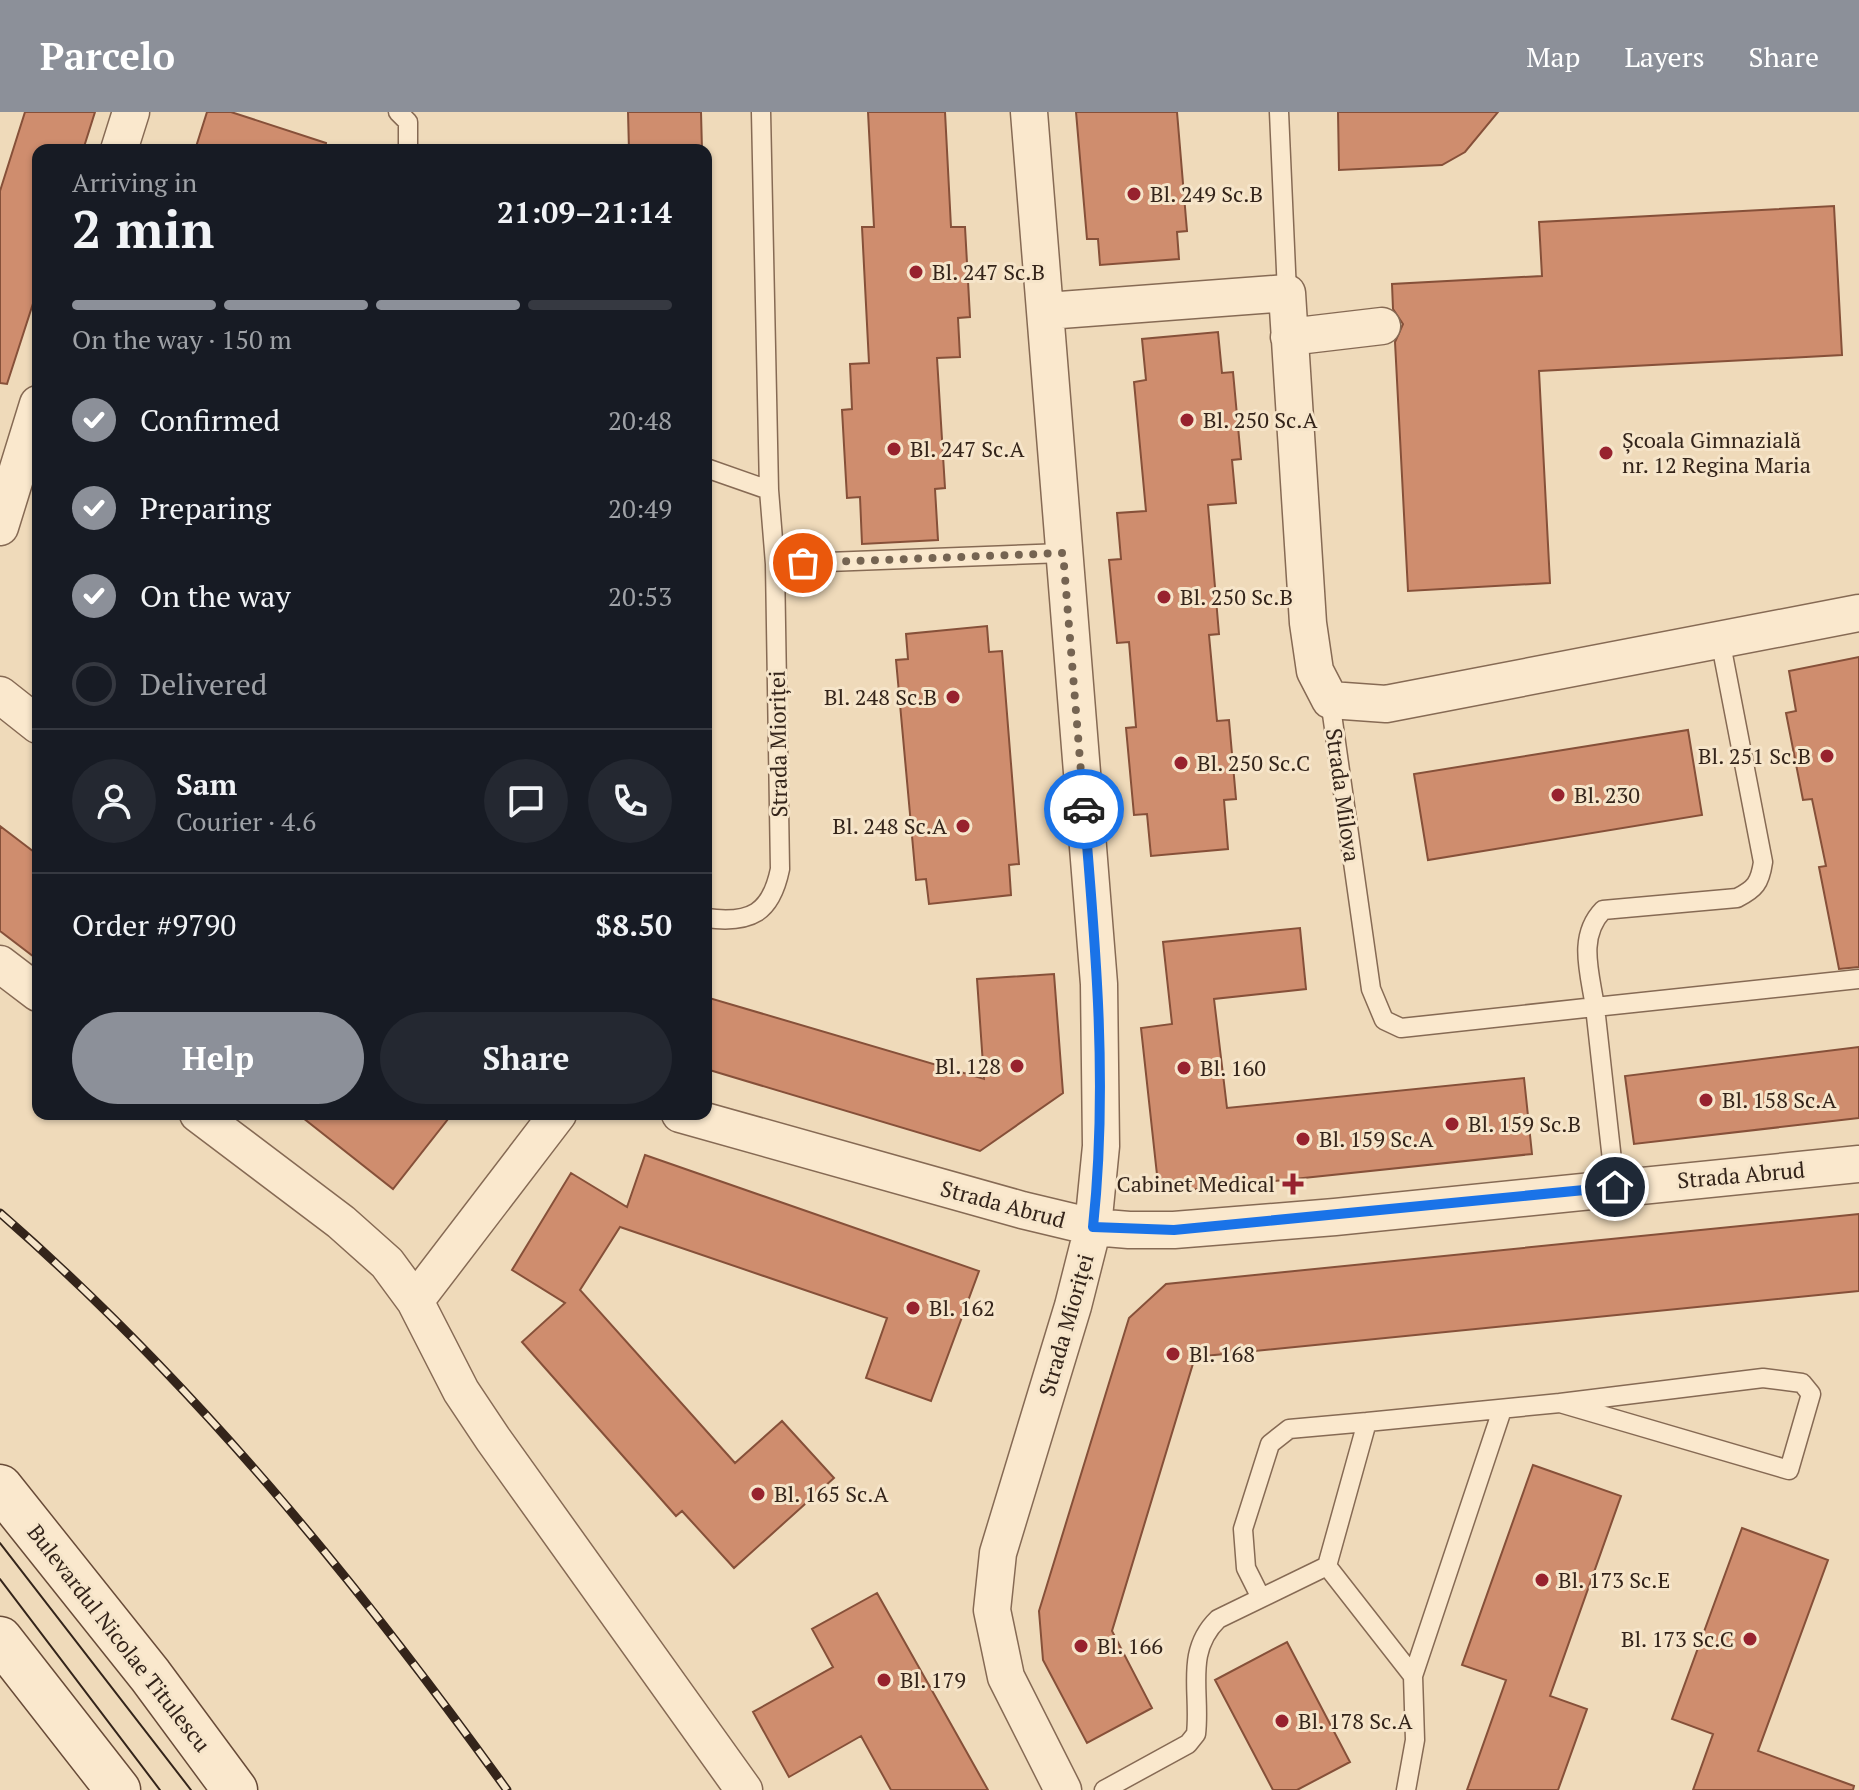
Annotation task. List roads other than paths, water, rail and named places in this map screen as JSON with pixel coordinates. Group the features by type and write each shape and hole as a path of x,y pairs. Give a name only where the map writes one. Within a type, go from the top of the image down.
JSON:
{"main road":[{"name":"Bulevardul Nicolae Titulescu","path":"0,1487 121,1637 235,1790"},
{"path":"0,1639 118,1790"}],"street":[{"path":"121,144 131,112"},
{"name":"Strada Mioriței","path":"1029,112 1099,984 1101,1146 1093,1227 1073,1306 998,1553 992,1610 1006,1677 1063,1790"},
{"path":"1047,311 1287,293 1308,623 1315,671 1330,700"},
{"path":"1289,337 1382,326"},
{"path":"0,527 32,423"},
{"name":"Strada Milova","path":"1330,700 1386,704 1859,613"},
{"path":"0,695 32,720"},
{"path":"0,964 32,988"},
{"path":"206,1120 387,1263 415,1301 461,1391 493,1439 744,1790"},
{"path":"415,1301 553,1120"},
{"name":"Strada Abrud","path":"702,1120 1093,1227 1174,1230 1859,1164"}],"lane":[{"name":"Strada Mioriței","path":"712,919 729,921 756,913 775,896 777,882 775,564 769,490 761,112"},
{"path":"1279,112 1287,293"},
{"path":"403,117 407,144"},
{"path":"712,470 769,490"},
{"path":"775,564 1063,553"},
{"path":"1615,1187 1586,939 1591,923 1603,910 1737,898 1754,889 1761,877 1763,862 1720,639"},
{"name":"Strada Milova","path":"1330,700 1371,989 1384,1020 1401,1028 1859,979"},
{"path":"1260,1596 1246,1568 1243,1529 1270,1444 1289,1429 1502,1410 1763,1378 1802,1383 1811,1394 1789,1470 1560,1403"},
{"path":"1406,1790 1414,1764 1413,1676 1502,1410"},
{"path":"1327,1566 1367,1422"},
{"path":"1327,1566 1413,1676"},
{"path":"1104,1790 1188,1744 1196,1734 1197,1652 1204,1633 1218,1619 1260,1596 1327,1566"}],"tram line":[{"path":"0,1543 191,1790"},
{"path":"0,1579 160,1790"}],"railway":[{"path":"0,1213 140,1345 270,1487 392,1636 507,1790"}],"place":[{"name":"Bl. 249 Sc.B","path":"1134,194"},
{"name":"Bl. 247 Sc.B","path":"916,272"},
{"name":"Bl. 250 Sc.A","path":"1187,420"},
{"name":"Bl. 247 Sc.A","path":"894,449"},
{"name":"Școala Gimnazială nr. 12 Regina Maria","path":"1606,453"},
{"name":"Bl. 250 Sc.B","path":"1164,597"},
{"name":"Bl. 248 Sc.B","path":"953,697"},
{"name":"Bl. 251 Sc.B","path":"1827,756"},
{"name":"Bl. 250 Sc.C","path":"1181,763"},
{"name":"Bl. 230","path":"1558,795"},
{"name":"Bl. 248 Sc.A","path":"963,826"},
{"name":"Bl. 128","path":"1017,1066"},
{"name":"Bl. 160","path":"1184,1068"},
{"name":"Bl. 158 Sc.A","path":"1706,1100"},
{"name":"Bl. 159 Sc.B","path":"1452,1124"},
{"name":"Bl. 159 Sc.A","path":"1303,1139"},
{"name":"Cabinet Medical","path":"1293,1184"},
{"name":"Bl. 162","path":"913,1308"},
{"name":"Bl. 168","path":"1173,1354"},
{"name":"Bl. 165 Sc.A","path":"758,1494"},
{"name":"Bl. 173 Sc.E","path":"1542,1580"},
{"name":"Bl. 173 Sc.C","path":"1750,1639"},
{"name":"Bl. 166","path":"1081,1646"},
{"name":"Bl. 179","path":"884,1680"},
{"name":"Bl. 178 Sc.A","path":"1282,1721"}]}
